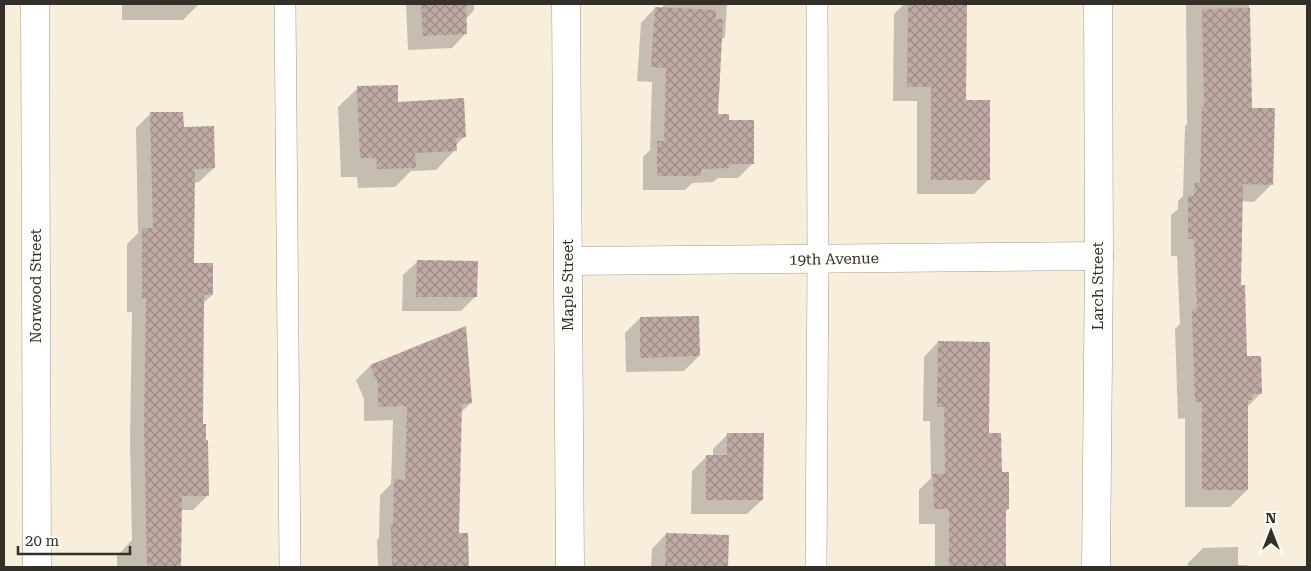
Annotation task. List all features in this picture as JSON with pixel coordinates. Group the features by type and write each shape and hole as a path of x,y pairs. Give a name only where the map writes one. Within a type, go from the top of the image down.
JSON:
{"street":[{"name":"Norwood Street","path":"35,4 37,567"},
{"name":"Maple Street","path":"566,4 570,567"},
{"name":"Larch Street","path":"1096,567 1099,256 1098,4"},
{"name":"19th Avenue","path":"568,261 1099,256"}],"lane":[{"path":"285,4 290,567"},
{"path":"816,567 818,4"}],"building":[{"path":"421,4 466,4 467,34 423,36"},
{"path":"908,4 967,4 966,100 990,100 990,180 931,180 931,87 907,87"},
{"path":"655,7 716,10 716,19 723,19 718,114 729,114 729,120 754,120 754,164 729,164 729,168 701,169 701,176 657,176 657,141 664,141 666,68 651,67"},
{"path":"1250,8 1252,108 1275,108 1273,185 1243,184 1241,285 1245,285 1247,356 1261,356 1262,394 1252,394 1252,400 1248,400 1248,490 1202,490 1202,402 1195,402 1192,310 1197,309 1194,239 1188,239 1188,196 1194,196 1195,183 1200,183 1202,107 1204,107 1202,9"},
{"path":"398,85 398,102 464,98 466,137 456,138 457,151 415,153 416,168 377,169 376,158 360,158 357,86"},
{"path":"150,112 183,112 184,127 214,126 215,168 195,169 194,263 213,263 213,295 204,295 203,424 206,424 206,440 208,440 209,496 182,496 181,567 147,567 144,426 146,298 142,298 142,228 153,228"},
{"path":"417,260 478,261 477,297 416,297"},
{"path":"699,316 700,356 640,358 640,317"},
{"path":"466,326 472,403 462,404 459,533 468,533 469,567 392,567 391,524 393,524 394,479 405,480 407,406 378,407 378,384 370,365"},
{"path":"938,341 990,342 989,433 1001,433 1002,472 1009,472 1009,509 1006,509 1006,567 949,567 949,509 934,509 933,474 945,474 944,407 937,407"},
{"path":"727,433 764,433 763,500 706,500 706,455 727,455"},
{"path":"666,533 729,535 728,567 665,567"}]}
